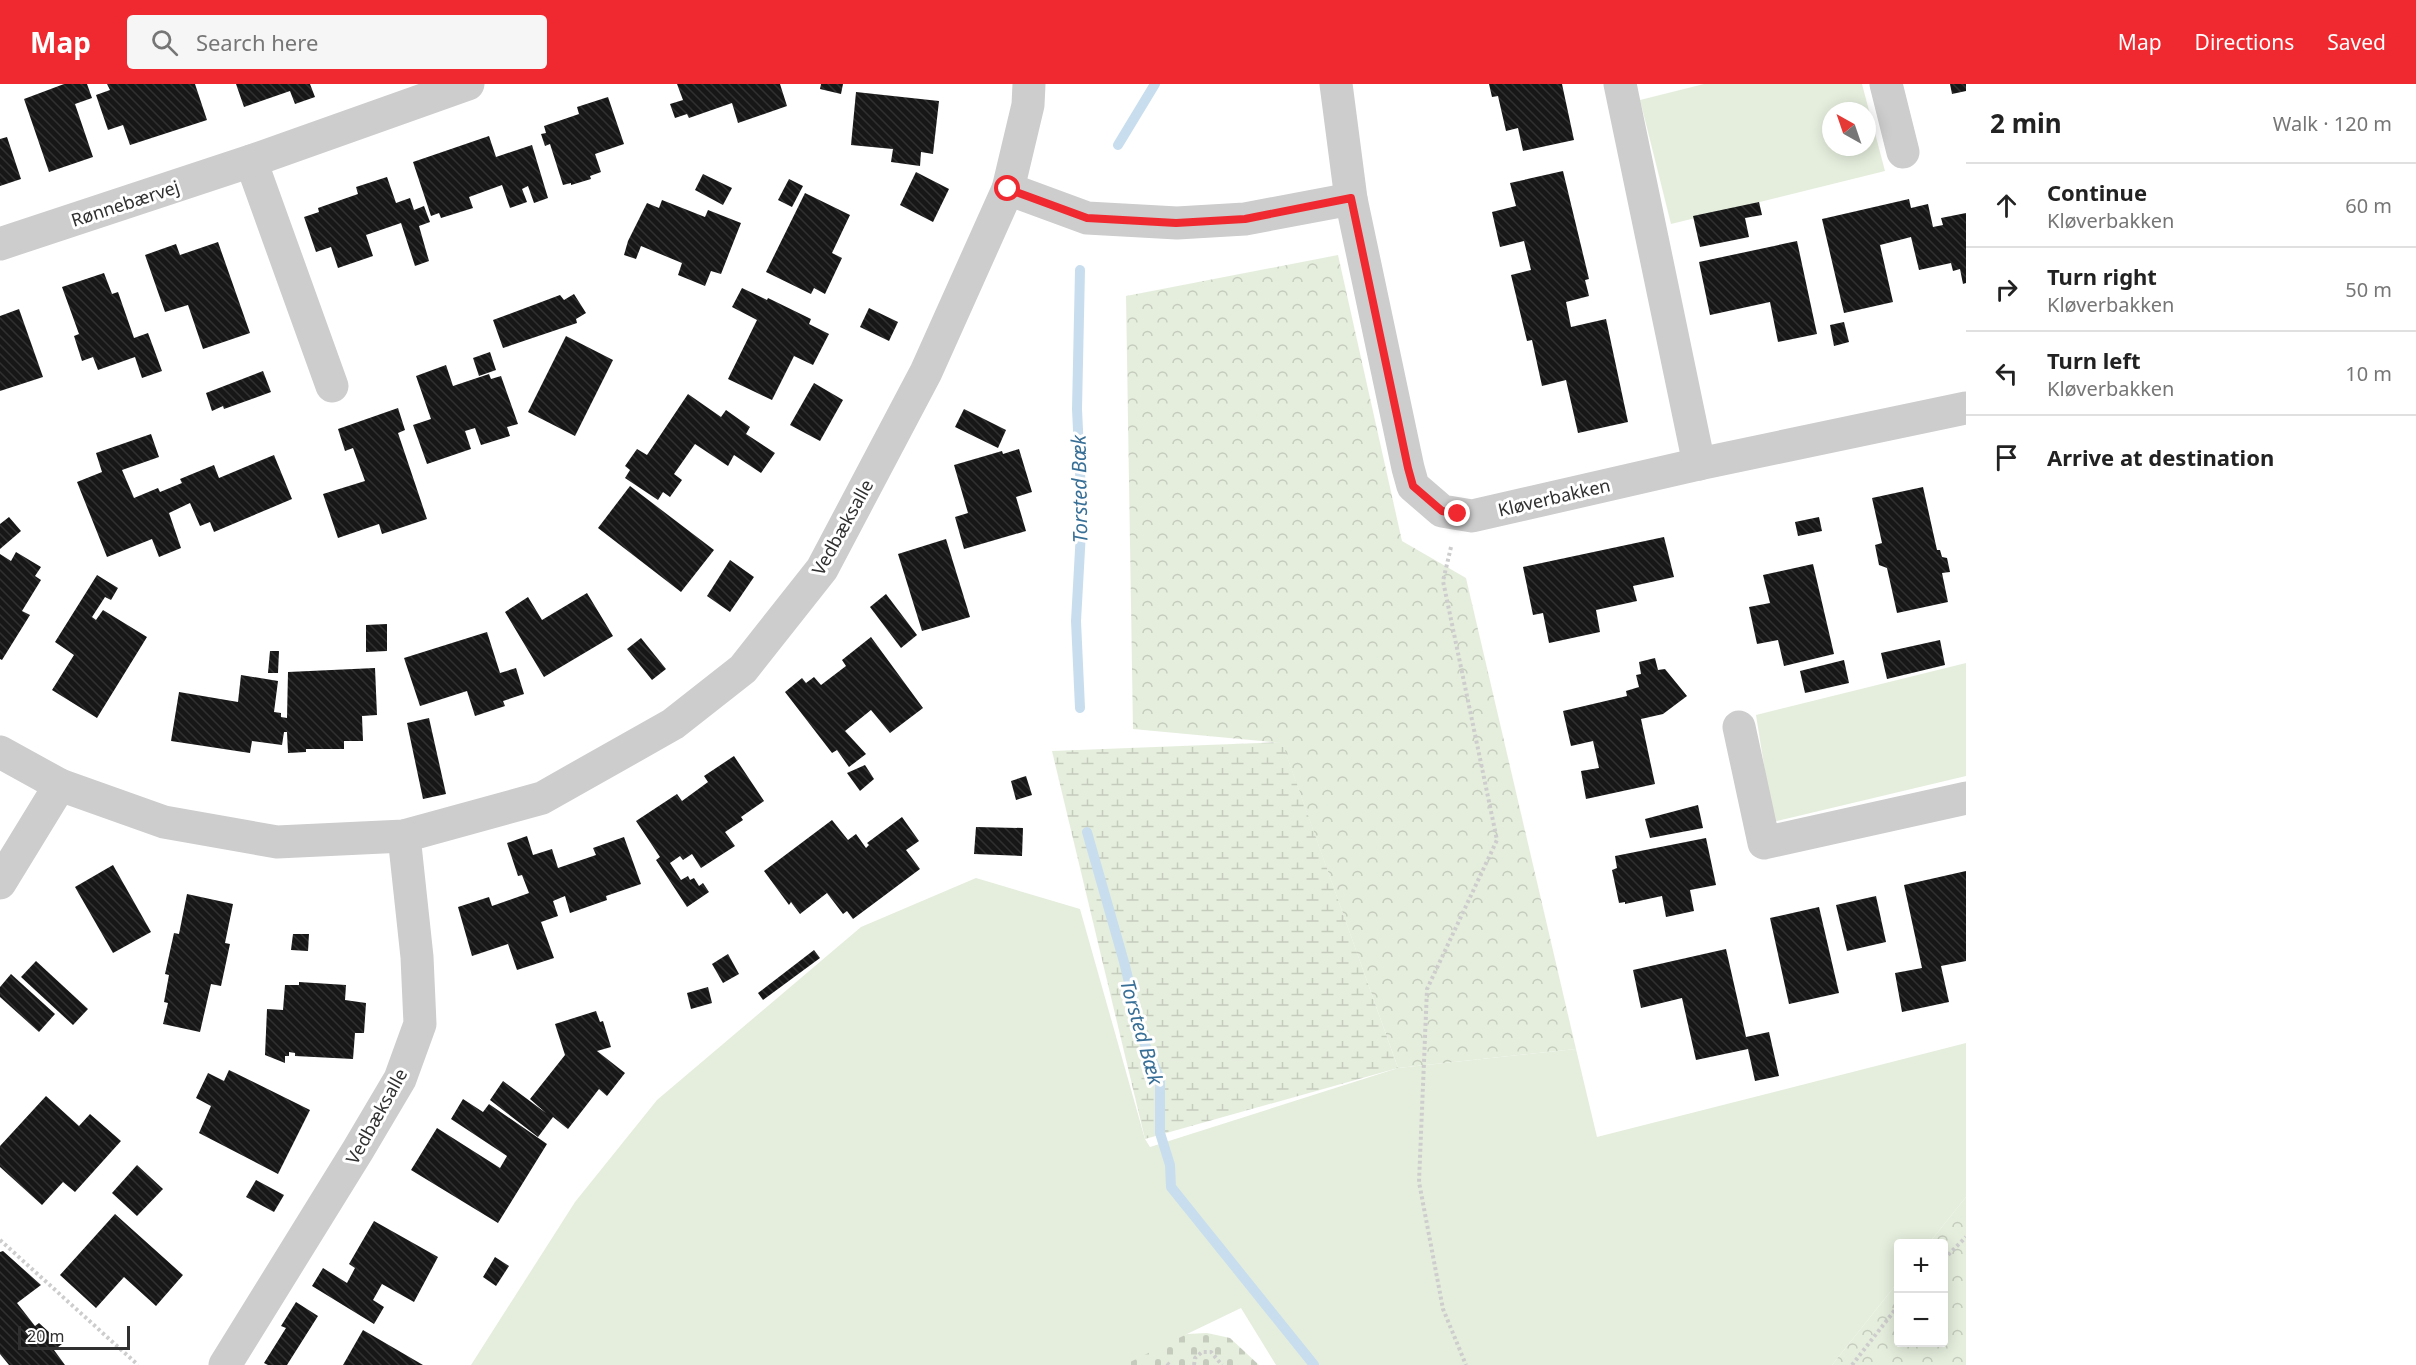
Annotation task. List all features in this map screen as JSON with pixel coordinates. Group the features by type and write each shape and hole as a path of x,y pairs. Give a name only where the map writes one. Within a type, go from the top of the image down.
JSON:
{"street":[{"name":"Rønnebærvej","path":"0,244 251,161 468,84"},
{"name":"Vedbæksalle","path":"0,752 60,785 164,822 277,842 404,836 542,798 673,724 743,669 822,569 926,372 1008,189 1028,105 1029,84"},
{"name":"Kløverbakken","path":"1336,84 1351,198 1408,468 1413,486 1442,511 1472,516 1699,464 1966,408"},
{"path":"1620,84 1699,464"},
{"path":"1886,84 1903,152"},
{"path":"251,161 333,386"},
{"path":"1008,189 1087,218 1176,223 1245,219 1351,198"},
{"path":"1739,727 1764,843 1966,798"},
{"path":"0,883 60,785"},
{"name":"Vedbæksalle","path":"225,1365 400,1078 420,1024 417,957 404,836"}],"path":[{"path":"1458,514 1443,581 1497,840 1427,989 1419,1182 1443,1310 1466,1365"},
{"path":"1948,1255 1966,1237"},
{"path":"0,1240 138,1365"},
{"path":"1852,1365 1894,1312"},
{"path":"1194,1365 1195,1358 1202,1352 1211,1352 1222,1365"}],"green space":[{"path":"1704,84 1862,84 1867,102 1822,102 1822,156 1876,156 1876,137 1885,171 1671,224 1640,100"},
{"path":"1338,255 1402,541 1466,578 1576,1049 1398,1068 1282,743 1133,729 1126,296"},
{"path":"1966,663 1966,776 1773,822 1756,715"},
{"path":"1282,742 1398,1068 1145,1139 1052,751"},
{"path":"976,878 1080,909 1145,1139 1150,1147 1398,1068 1576,1049 1597,1137 1966,1043 1966,1197 1932,1239 1894,1239 1894,1287 1832,1365 1276,1365 1241,1308 1187,1334 1134,1365 471,1365 575,1202 657,1100 861,927"},
{"path":"1966,1197 1966,1365 1832,1365 1894,1287 1894,1347 1948,1347 1948,1239 1932,1239"},
{"path":"1207,1333 1230,1338 1259,1365 1124,1365 1187,1334"}],"building":[{"path":"64,84 87,84 92,98 75,104 93,157 49,172 24,99"},
{"path":"107,84 195,84 207,120 130,145 123,125 108,130 96,95 110,90"},
{"path":"236,84 310,84 315,97 295,104 290,91 244,107"},
{"path":"677,84 780,84 787,106 738,123 732,103 689,118 687,114 675,118 670,104 683,100"},
{"path":"821,84 843,84 841,94 820,89"},
{"path":"1489,84 1562,84 1574,140 1523,151 1518,128 1506,131 1498,96 1492,97"},
{"path":"1950,84 1966,84 1966,91 1952,94"},
{"path":"856,92 939,101 933,154 921,152 920,166 891,162 893,149 851,145"},
{"path":"608,97 624,144 595,154 601,172 590,176 591,179 563,185 550,144 545,146 541,134 546,133 544,126 579,114 577,107"},
{"path":"489,136 496,157 532,145 548,198 534,203 528,186 522,189 527,202 510,208 502,185 469,197 473,208 441,218 439,213 431,216 413,162"},
{"path":"7,137 21,179 0,186 0,139"},
{"path":"1563,171 1589,279 1585,280 1589,296 1566,302 1571,327 1606,319 1628,422 1578,433 1566,380 1542,386 1532,340 1527,341 1511,275 1531,270 1524,241 1500,247 1492,212 1516,206 1510,183"},
{"path":"916,172 949,189 933,222 900,205"},
{"path":"703,174 732,188 723,205 695,190"},
{"path":"387,177 396,203 410,198 414,210 424,206 430,222 419,226 429,261 415,266 401,223 366,235 373,256 338,268 331,247 316,252 304,217 319,212 318,208 358,194 356,187"},
{"path":"789,179 803,186 792,207 778,200"},
{"path":"805,193 850,215 832,253 842,258 825,294 814,288 811,294 766,272"},
{"path":"1909,199 1911,208 1928,204 1933,227 1943,225 1941,218 1966,213 1966,283 1963,284 1960,269 1953,271 1951,263 1919,270 1911,237 1880,245 1893,302 1844,313 1822,219"},
{"path":"662,200 705,217 708,210 741,223 721,274 711,271 705,286 678,275 682,263 641,246 636,259 624,255 628,241 647,203 659,208"},
{"path":"1759,202 1762,215 1745,218 1749,237 1700,247 1693,216"},
{"path":"1797,241 1817,334 1778,342 1770,302 1710,315 1699,262"},
{"path":"218,242 250,333 203,349 188,305 165,312 145,255 176,244 180,255"},
{"path":"104,273 112,294 118,292 134,338 148,333 162,371 142,378 135,357 98,370 93,357 82,361 74,336 79,334 62,287"},
{"path":"742,288 811,319 809,324 829,334 813,365 794,356 772,400 728,379 757,320 732,307"},
{"path":"574,294 586,313 576,319 577,323 503,348 493,320 560,295 564,300"},
{"path":"869,308 898,322 889,341 860,327"},
{"path":"19,309 43,377 0,391 0,316"},
{"path":"1844,322 1849,342 1834,346 1830,325"},
{"path":"566,336 613,360 575,436 528,412"},
{"path":"490,352 496,370 479,376 473,358"},
{"path":"446,365 453,386 489,374 491,379 501,376 518,424 507,427 510,436 481,445 475,428 465,431 471,449 427,464 413,425 431,419 416,376"},
{"path":"263,371 271,392 212,411 206,393"},
{"path":"814,383 843,400 820,441 790,425"},
{"path":"688,394 721,417 726,410 750,427 746,434 775,453 761,473 734,455 728,466 695,444 674,474 682,480 670,497 663,492 658,500 625,478 630,470 625,466 637,449 647,455"},
{"path":"398,408 405,430 398,433 427,519 382,534 379,524 338,538 323,494 365,481 353,448 345,451 338,429"},
{"path":"964,409 1006,430 998,448 955,427"},
{"path":"151,434 159,457 122,470 134,498 158,488 160,492 182,483 180,479 214,465 219,478 274,455 292,499 214,532 210,522 200,526 190,503 169,513 181,548 159,557 152,539 107,557 77,482 102,472 96,453"},
{"path":"1019,449 1032,492 1016,497 1026,531 964,549 955,517 968,513 954,465 1002,451 1003,454"},
{"path":"630,486 714,550 681,592 598,528"},
{"path":"1923,487 1937,550 1940,550 1942,557 1947,558 1950,572 1942,573 1948,602 1897,613 1887,568 1879,565 1875,545 1882,543 1872,498"},
{"path":"9,517 21,531 0,549 0,524"},
{"path":"1819,517 1822,531 1798,536 1795,522"},
{"path":"1664,537 1674,577 1633,586 1637,601 1596,610 1600,632 1549,643 1543,613 1533,615 1523,567"},
{"path":"946,539 970,617 922,631 898,554"},
{"path":"16,552 41,567 35,576 41,580 22,611 30,615 2,660 0,659 0,554 11,561"},
{"path":"730,560 754,577 730,612 707,596"},
{"path":"1813,564 1834,654 1784,666 1778,640 1757,644 1749,607 1770,603 1763,575"},
{"path":"97,575 118,588 111,600 105,597 92,617 96,620 103,610 147,637 97,718 52,690 74,655 55,642"},
{"path":"587,593 613,636 544,677 505,612 528,597 542,620"},
{"path":"886,594 917,635 901,648 870,607"},
{"path":"387,624 387,651 366,652 366,625"},
{"path":"487,632 500,673 516,668 524,694 503,701 505,706 475,716 467,691 420,706 404,658"},
{"path":"871,637 923,708 890,733 871,710 845,731 866,754 849,767 837,750 832,753 785,692 802,678 806,683 814,677 821,685 846,666 842,660"},
{"path":"641,638 666,669 652,680 627,649"},
{"path":"1940,640 1945,665 1887,679 1881,653"},
{"path":"270,651 279,651 278,673 268,673"},
{"path":"1655,658 1658,670 1665,669 1687,696 1663,714 1641,719 1655,784 1586,799 1581,771 1599,768 1593,741 1571,746 1563,711 1627,696 1626,691 1639,687 1636,675 1641,674 1639,662"},
{"path":"1844,660 1849,683 1805,693 1800,671"},
{"path":"375,668 377,715 362,716 363,741 344,741 344,749 306,749 306,752 288,753 287,732 284,732 282,745 252,741 250,753 171,741 179,692 238,702 241,675 278,681 274,712 281,713 281,717 287,718 288,672"},
{"path":"429,718 446,794 423,799 407,723"},
{"path":"734,756 764,801 741,817 743,820 725,832 735,846 701,868 692,854 683,860 680,856 670,863 681,880 688,876 690,880 694,878 699,886 703,883 709,892 687,907 656,860 660,857 636,821 677,794 682,801 708,782 704,776"},
{"path":"865,765 874,779 860,791 847,773"},
{"path":"1026,776 1032,795 1016,800 1011,781"},
{"path":"1698,805 1703,828 1650,838 1645,819"},
{"path":"902,817 919,841 906,850 920,869 853,919 847,911 843,914 827,893 800,914 791,902 789,905 764,871 832,820 848,840 856,834 866,848 869,845 867,843"},
{"path":"976,827 1023,828 1022,856 974,854"},
{"path":"527,836 533,855 552,849 558,868 596,855 593,848 624,837 641,884 606,896 607,900 570,913 565,896 553,901 558,916 541,922 554,958 517,970 508,944 472,956 458,907 489,897 492,906 529,893 522,875 518,876 507,843"},
{"path":"1706,838 1716,885 1690,890 1694,911 1666,917 1662,896 1625,904 1625,902 1619,903 1612,870 1617,868 1615,856"},
{"path":"113,865 151,932 113,953 75,887"},
{"path":"1966,871 1966,961 1941,966 1949,1002 1902,1012 1895,973 1922,968 1904,885"},
{"path":"187,894 233,904 225,943 230,944 221,986 211,984 200,1032 163,1024 168,1003 164,1002 169,975 165,974 174,933 179,934"},
{"path":"1876,896 1886,942 1847,951 1836,905"},
{"path":"1819,907 1839,993 1789,1004 1770,918"},
{"path":"293,934 309,934 308,951 291,950"},
{"path":"1726,949 1746,1037 1769,1032 1779,1076 1755,1081 1748,1049 1696,1060 1682,998 1641,1008 1633,970"},
{"path":"814,950 820,958 763,1000 758,993"},
{"path":"728,954 739,974 723,983 712,964"},
{"path":"36,961 88,1009 73,1025 21,977"},
{"path":"11,974 55,1014 39,1032 0,997 0,987"},
{"path":"299,982 346,985 345,1000 366,1003 364,1033 355,1033 353,1059 295,1056 295,1053 289,1052 289,1056 285,1056 285,1063 265,1055 267,1009 283,1010 285,985 299,985"},
{"path":"708,987 712,1003 691,1009 687,993"},
{"path":"596,1011 600,1022 603,1021 611,1047 597,1051 625,1073 607,1096 599,1089 568,1129 553,1117 538,1137 490,1100 503,1081 546,1113 530,1099 565,1055 555,1024"},
{"path":"229,1070 310,1110 278,1174 199,1133 211,1106 196,1098 208,1073 224,1081"},
{"path":"46,1096 79,1126 90,1114 121,1141 75,1192 63,1182 42,1205 0,1167 0,1146"},
{"path":"463,1099 483,1112 489,1104 547,1144 498,1223 411,1170 437,1128 500,1168 507,1156 451,1119"},
{"path":"137,1165 163,1189 137,1216 112,1193"},
{"path":"256,1180 284,1195 274,1212 246,1197"},
{"path":"115,1214 183,1275 156,1306 124,1277 96,1308 60,1275"},
{"path":"374,1221 438,1257 414,1302 382,1284 373,1300 384,1307 374,1324 312,1286 323,1268 347,1283 355,1268 349,1264"},
{"path":"3,1251 41,1285 17,1303 35,1326 39,1323 62,1344 54,1350 65,1365 9,1365 0,1354 0,1252"},
{"path":"495,1257 509,1266 496,1286 483,1277"},
{"path":"296,1302 318,1316 287,1365 268,1365 264,1363 286,1328 281,1326"},
{"path":"363,1330 423,1365 343,1365"}],"waterway":[{"name":"Torsted Bæk","path":"1118,145 1155,84"},
{"name":"Torsted Bæk","path":"1080,270 1077,409 1082,514 1076,621 1080,708"},
{"name":"Torsted Bæk","path":"1087,832 1124,962 1143,1040 1160,1079 1160,1133 1170,1165 1171,1187 1314,1365"}],"route":[{"path":"1008,189 1087,218 1176,223 1245,219 1351,198 1413,486 1442,511 1458,514"}]}
